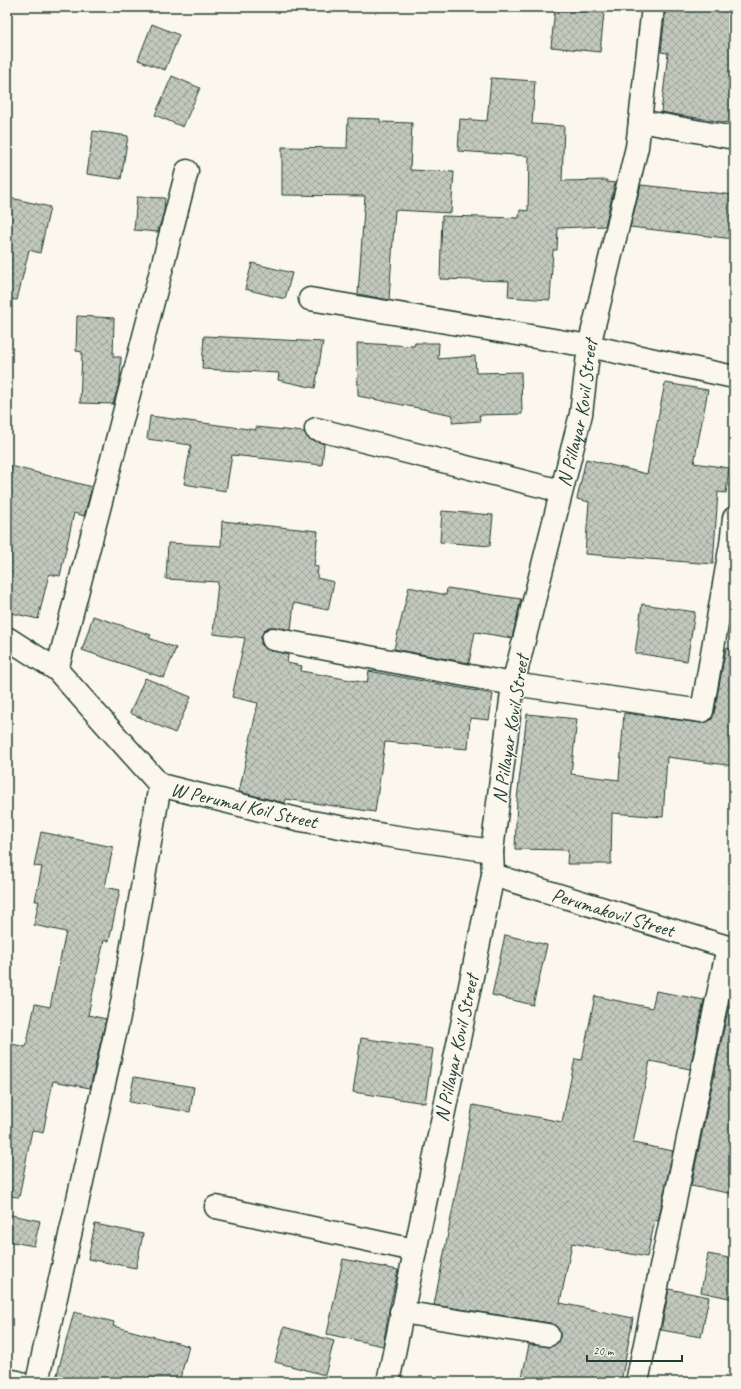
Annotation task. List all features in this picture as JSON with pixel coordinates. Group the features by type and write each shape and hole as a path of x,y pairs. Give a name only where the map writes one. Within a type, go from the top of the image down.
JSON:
{"street":[{"name":"N Pillayar Kovil Street","path":"388,1382 401,1312 493,875 492,851 513,684 581,414 589,346 637,147 653,7"},
{"path":"640,120 734,138"},
{"path":"57,670 187,171"},
{"path":"310,299 589,346 734,377"},
{"path":"316,429 561,491"},
{"path":"273,639 513,684 702,711 731,544 734,518"},
{"name":"W Perumal Koil Street","path":"7,638 57,670 160,785 301,820 384,835 492,851"},
{"path":"37,1382 122,1003 160,785"},
{"name":"Perumakovil Street","path":"493,875 731,948"},
{"path":"637,1382 731,948"},
{"path":"216,1207 414,1250"},
{"path":"401,1312 548,1335"},
{"path":"7,1380 18,1382"}],"building":[{"path":"666,7 690,7 734,12 734,124 661,112 668,53 661,52"},
{"path":"555,8 604,13 600,52 551,47"},
{"path":"152,24 179,35 165,70 138,60"},
{"path":"172,76 200,88 183,127 155,115"},
{"path":"491,78 535,81 532,124 564,126 562,181 607,180 607,182 615,183 605,226 558,228 557,250 553,250 550,300 508,297 509,281 440,279 442,216 519,218 520,210 528,211 529,156 458,151 460,119 487,121"},
{"path":"348,118 380,119 380,122 412,123 410,170 454,172 451,213 395,210 389,300 358,294 365,196 282,195 282,147 347,148"},
{"path":"93,131 128,136 121,179 87,174"},
{"path":"641,185 734,195 734,239 630,227"},
{"path":"7,197 50,207 40,253 29,250 17,300 7,299"},
{"path":"137,197 165,198 164,211 158,232 134,230"},
{"path":"252,263 292,273 285,299 245,289"},
{"path":"77,316 114,318 113,357 121,357 120,380 113,404 80,403 82,352 76,351"},
{"path":"204,336 323,342 315,388 278,380 279,373 202,369"},
{"path":"357,343 414,346 415,343 439,343 438,359 475,356 476,373 521,372 522,414 479,415 480,421 452,423 453,415 358,396"},
{"path":"665,383 708,390 694,463 729,468 726,493 718,492 713,564 585,554 589,502 577,499 586,459 647,474"},
{"path":"150,416 256,430 256,427 304,432 308,438 324,444 322,465 232,455 226,491 184,484 191,445 147,439"},
{"path":"7,465 92,487 84,516 74,513 60,576 49,574 38,619 7,612"},
{"path":"442,511 493,515 490,546 440,542"},
{"path":"222,521 318,531 314,566 318,567 317,578 334,582 328,610 294,603 291,630 268,627 261,637 261,644 265,648 288,655 287,663 302,666 301,671 367,683 369,671 493,694 489,720 470,718 468,749 385,742 375,812 286,799 285,803 239,792 258,703 232,697 245,638 213,634 218,582 166,579 168,543 221,546"},
{"path":"409,587 446,595 447,588 521,599 512,638 475,632 469,663 394,649"},
{"path":"642,604 695,612 687,661 635,653"},
{"path":"93,616 151,635 149,638 176,648 164,678 82,650"},
{"path":"726,648 734,649 734,766 667,757 663,817 612,813 611,864 567,864 568,850 515,849 517,799 527,714 577,719 571,774 619,780 624,713 700,723 707,722 712,719"},
{"path":"145,678 191,697 175,733 130,713"},
{"path":"41,832 113,847 105,887 120,890 109,941 104,940 88,1015 106,1019 90,1088 53,1081 43,1133 32,1130 19,1197 7,1196 7,1103 12,1078 7,1076 7,1043 26,1047 35,1004 50,1007 66,932 34,925 39,901 35,901 42,867 34,866"},
{"path":"505,935 547,945 533,1005 492,995"},
{"path":"656,991 704,1000 690,1069 650,1061 633,1143 673,1151 658,1221 655,1220 647,1257 572,1243 560,1303 633,1318 621,1382 521,1382 529,1345 553,1346 557,1343 560,1337 560,1331 556,1326 550,1323 434,1305 473,1105 562,1122 575,1059 582,1060 595,996 652,1008"},
{"path":"729,1005 734,1006 734,1194 691,1186"},
{"path":"361,1038 433,1049 425,1103 353,1092"},
{"path":"134,1077 194,1087 190,1112 129,1102"},
{"path":"7,1214 40,1221 34,1246 7,1241"},
{"path":"95,1224 143,1234 136,1268 88,1259"},
{"path":"708,1254 734,1259 734,1299 701,1292"},
{"path":"343,1259 398,1270 383,1346 327,1334"},
{"path":"669,1289 709,1297 701,1337 661,1330"},
{"path":"74,1312 114,1322 113,1326 189,1346 179,1382 55,1382"},
{"path":"284,1327 334,1341 325,1375 275,1362"}]}
